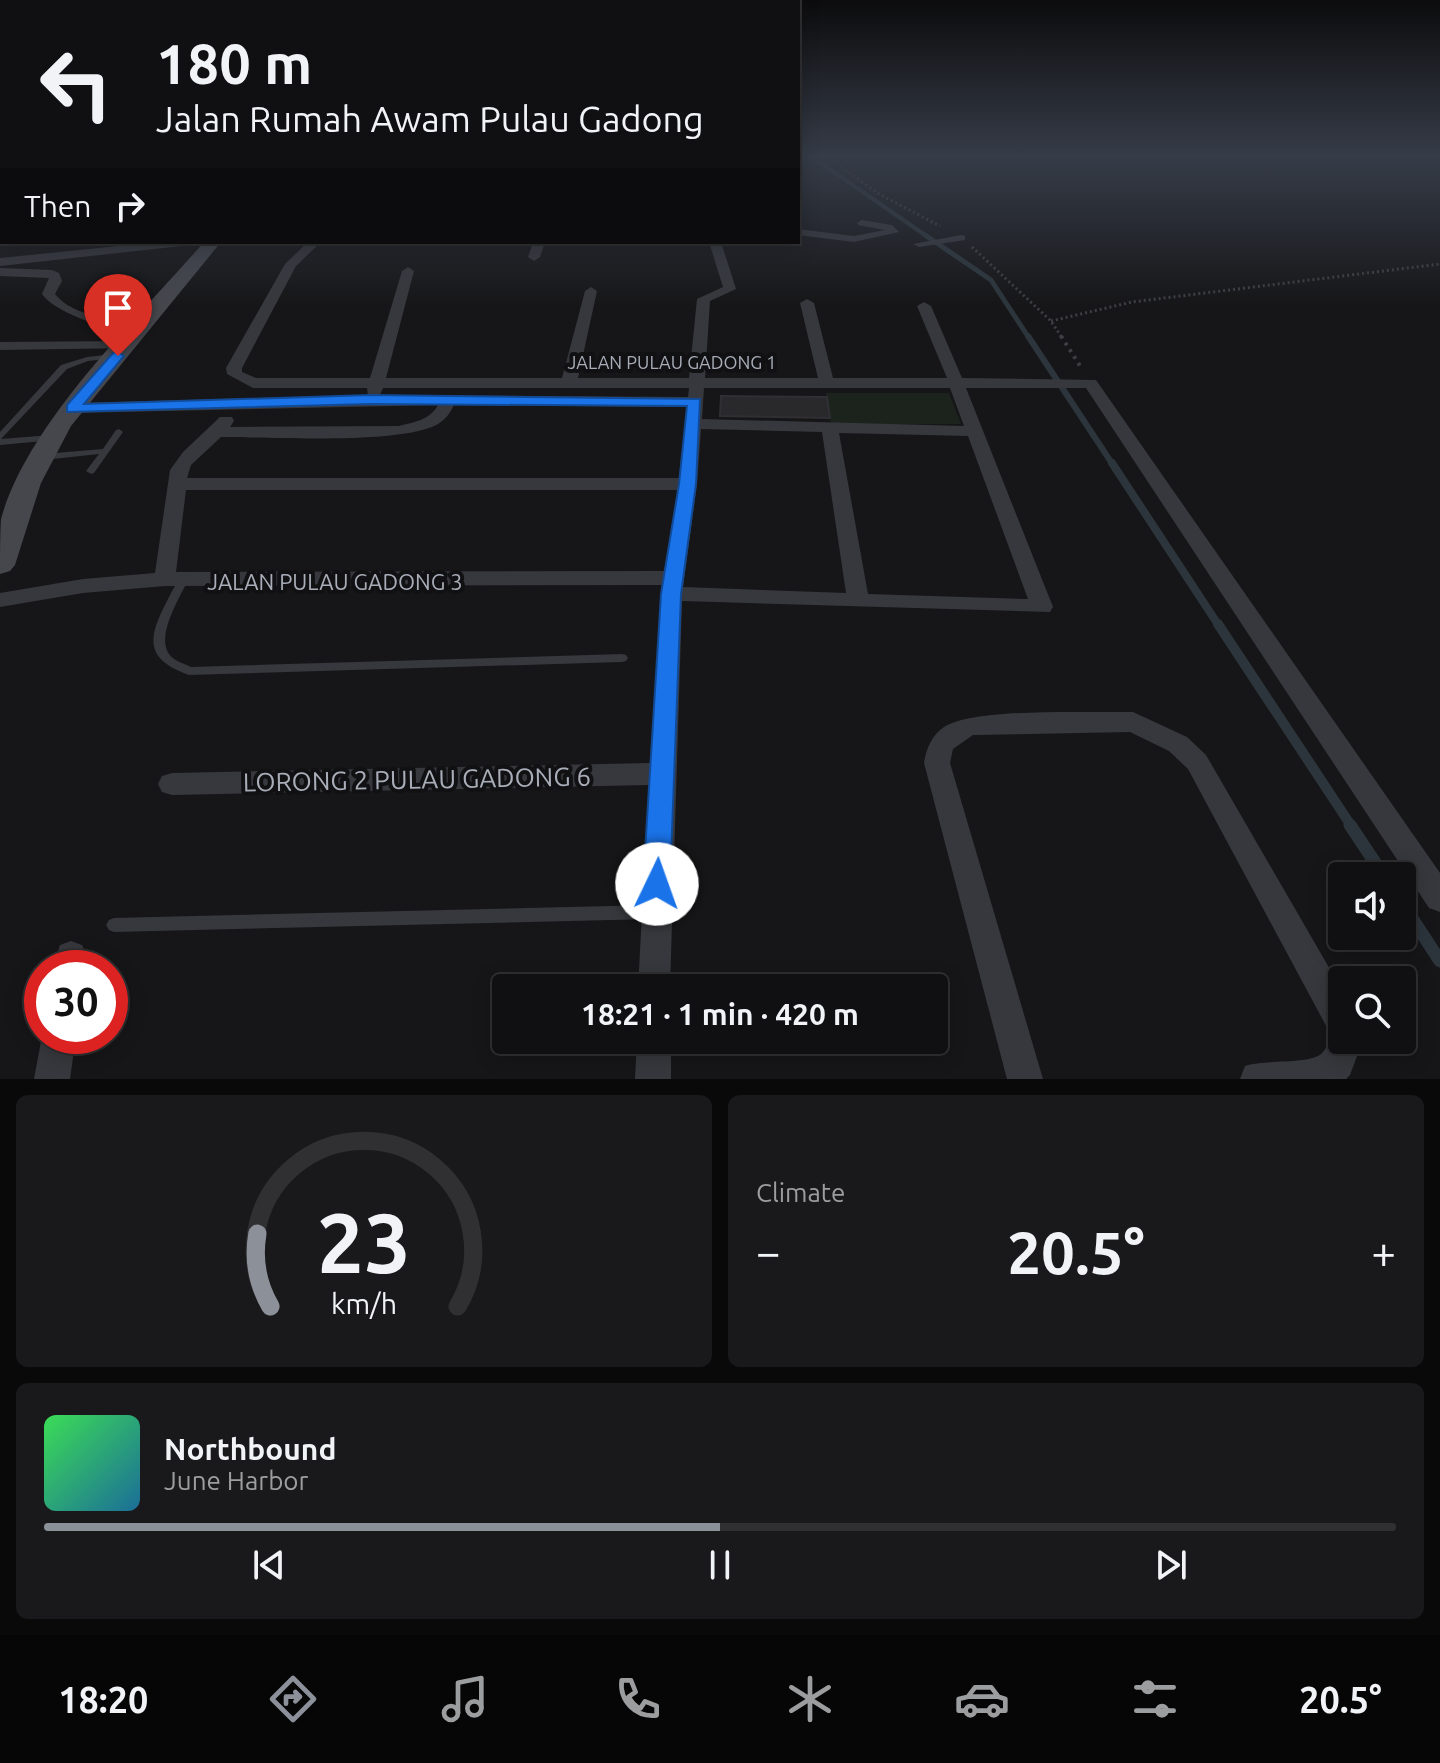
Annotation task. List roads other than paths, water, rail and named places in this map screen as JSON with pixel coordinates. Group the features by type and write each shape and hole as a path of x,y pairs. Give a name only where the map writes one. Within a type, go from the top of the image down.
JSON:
{"main road":[{"path":"0,565 12,525 46,448 72,408 211,244"}],"street":[{"path":"800,232 854,239 893,232 888,227 862,223"},
{"path":"919,244 958,238"},
{"path":"0,262 172,244"},
{"name":"JALAN PULAU GADONG 1","path":"313,244 291,264 234,368 235,374 253,383 569,383 695,403 826,381 1087,383 1440,898"},
{"path":"534,257 538,244"},
{"path":"654,974 672,586 688,484 704,299 730,289 716,244"},
{"path":"370,400 378,382 408,271"},
{"path":"0,272 48,273 55,276 56,281 48,294 56,304 109,323 143,325"},
{"path":"569,383 591,291"},
{"path":"807,303 826,381"},
{"path":"72,408 449,399 695,403 829,426 973,431 924,306"},
{"path":"0,346 122,350"},
{"path":"218,432 400,431 430,422 441,414 449,399"},
{"path":"174,580 177,484 186,458 218,432 237,404"},
{"path":"829,426 858,599"},
{"name":"JALAN PULAU GADONG 3","path":"0,600 83,586 174,580 672,586 858,599 1042,607 973,431"},
{"path":"177,484 688,484"},
{"path":"1025,1079 937,763 938,747 949,734 970,725 1133,722 1178,744 1197,762 1328,998"},
{"name":"LORONG 2 PULAU GADONG 6","path":"172,784 662,774"},
{"path":"52,1079 56,1054"},
{"path":"653,1079 654,1054"},
{"path":"1258,1079 1322,1076 1338,1063 1341,1054"}],"lane":[{"path":"0,440 64,367 122,350"},
{"path":"91,471 119,432"},
{"path":"0,440 46,448 105,451"},
{"path":"174,580 158,636 160,650 166,660 189,671 622,658"},
{"path":"114,925 655,912"}],"waterway":[{"path":"882,205 928,237"},
{"path":"925,235 991,280 1029,338"},
{"path":"1028,336 1113,465"},
{"path":"1112,463 1219,626"},
{"path":"1218,624 1352,827"},
{"path":"1350,825 1375,862"},
{"path":"1416,924 1440,961"}]}
